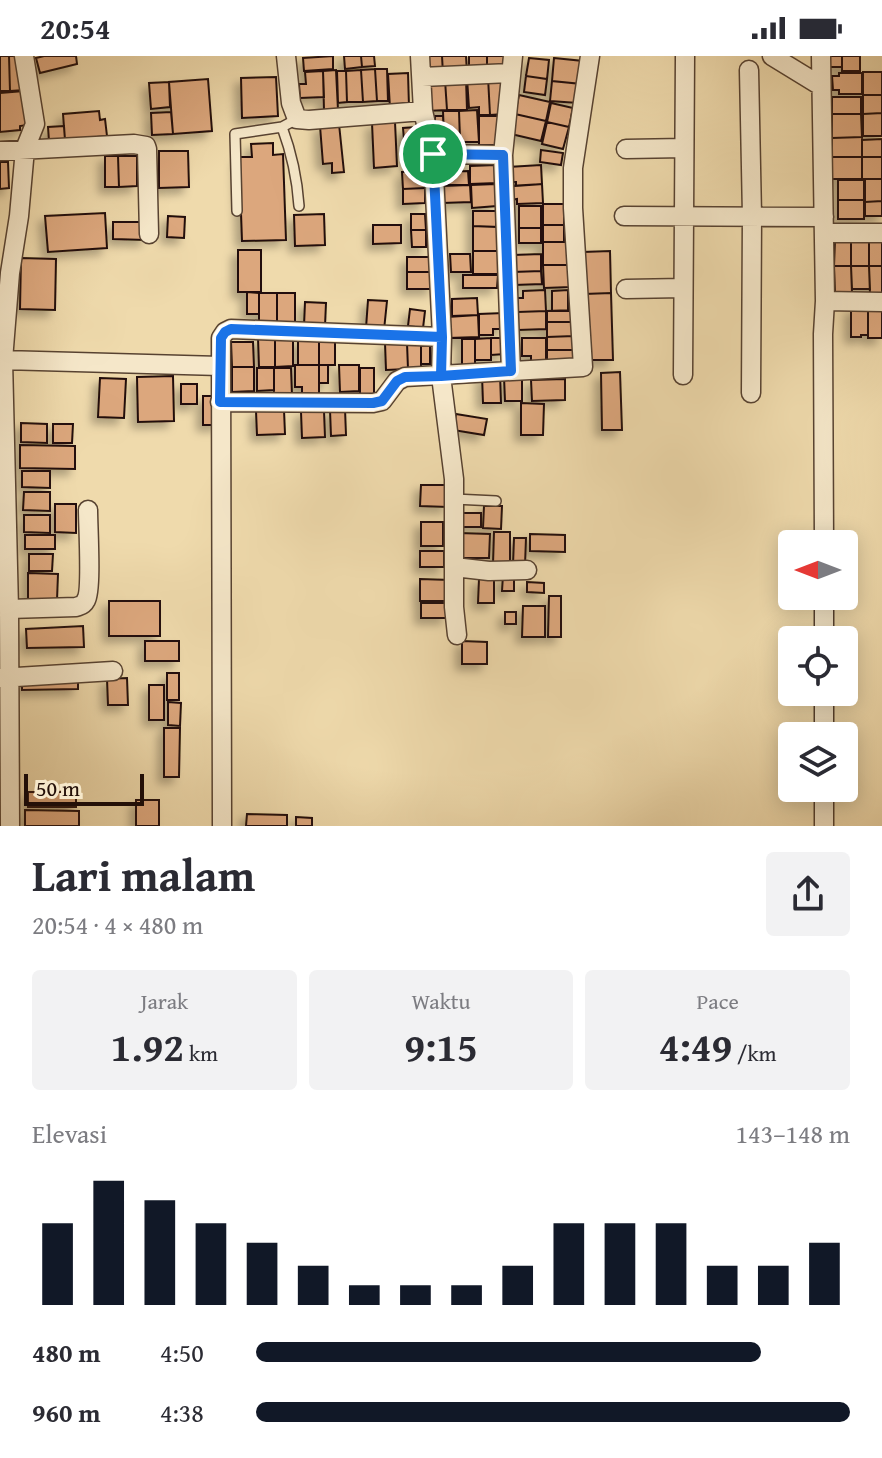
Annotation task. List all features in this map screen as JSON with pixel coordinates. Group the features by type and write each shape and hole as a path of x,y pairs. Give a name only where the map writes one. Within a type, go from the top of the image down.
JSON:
{"street":[{"path":"10,826 5,778 3,360 7,244 19,216 25,149 35,124 24,56"},
{"path":"286,56 290,123 423,111"},
{"path":"420,56 423,111 433,154 442,337 441,376 454,499 457,635"},
{"path":"220,402 373,403 382,401 397,381 405,377 511,371 588,371 573,208 573,168 590,56"},
{"path":"683,375 685,56"},
{"path":"772,56 821,86"},
{"path":"821,56 825,301 824,530"},
{"path":"422,77 512,64 503,155 511,371"},
{"path":"749,70 751,393"},
{"path":"0,151 143,145 147,149 149,234"},
{"path":"626,149 684,148"},
{"path":"433,154 503,155"},
{"path":"624,216 752,216 882,233"},
{"path":"626,289 683,288"},
{"path":"825,301 882,302"},
{"path":"222,826 221,338 231,329 442,337"},
{"path":"3,360 220,366"},
{"path":"6,599 76,607 85,602 88,587 88,510"},
{"path":"454,567 489,571 527,570"},
{"path":"4,677 113,671"},
{"path":"824,802 824,826"}],"lane":[{"path":"237,211 235,134 290,123 299,206"},
{"path":"454,499 496,501"}],"building":[{"path":"0,56 9,56 10,91 0,91"},
{"path":"9,56 23,56 25,90 10,91"},
{"path":"76,56 77,64 40,73 36,58"},
{"path":"333,56 333,69 304,71 303,58"},
{"path":"344,56 361,56 362,67 345,69"},
{"path":"361,56 374,56 375,66 362,67"},
{"path":"424,56 442,56 443,74 425,75"},
{"path":"442,56 466,56 467,73 443,74"},
{"path":"469,56 487,56 487,67 469,68"},
{"path":"487,56 507,56 507,65 487,67"},
{"path":"829,56 842,56 842,67 829,67"},
{"path":"842,56 860,56 860,71 842,71"},
{"path":"529,58 549,60 547,79 526,76"},
{"path":"554,58 583,61 581,84 552,81"},
{"path":"375,69 387,69 388,101 377,101"},
{"path":"375,69 377,101 363,102 361,70"},
{"path":"336,70 338,110 324,110 323,71"},
{"path":"361,70 363,102 347,102 346,71"},
{"path":"323,71 324,97 300,98 299,84 306,84 305,72"},
{"path":"337,71 346,71 347,102 338,103"},
{"path":"863,72 882,72 882,95 863,95"},
{"path":"408,73 409,107 390,108 388,74"},
{"path":"839,73 862,73 862,94 839,94 839,90 833,90 832,76 839,76"},
{"path":"503,76 505,114 490,115 488,77"},
{"path":"526,76 547,79 545,95 524,92"},
{"path":"276,77 278,116 242,118 241,78"},
{"path":"488,77 490,115 479,115 479,107 469,108 467,78"},
{"path":"208,79 212,131 173,134 169,82"},
{"path":"466,79 467,110 447,110 445,80"},
{"path":"425,80 445,80 447,110 426,111"},
{"path":"552,81 581,84 578,103 550,101"},
{"path":"169,82 170,107 151,109 149,83"},
{"path":"24,91 27,125 20,126 20,130 0,132 0,93"},
{"path":"519,95 550,102 546,121 515,114"},
{"path":"863,95 882,95 882,113 863,114"},
{"path":"832,97 861,97 861,114 832,114"},
{"path":"551,103 573,108 569,127 547,122"},
{"path":"477,110 479,142 460,142 459,111"},
{"path":"99,111 100,120 105,119 107,136 65,140 63,114"},
{"path":"443,111 459,111 460,138 444,138"},
{"path":"171,112 173,134 152,135 151,113"},
{"path":"882,113 882,136 863,136 863,114"},
{"path":"515,114 546,121 541,141 511,134"},
{"path":"832,114 861,114 862,137 832,138"},
{"path":"435,116 443,116 444,136 435,136"},
{"path":"479,116 500,116 500,145 479,145"},
{"path":"395,122 397,166 374,168 372,123"},
{"path":"547,122 569,127 563,149 542,144"},
{"path":"339,124 344,172 332,173 332,163 323,164 320,126"},
{"path":"64,126 65,140 49,141 48,127"},
{"path":"416,127 418,158 412,159 411,150 405,151 403,128"},
{"path":"862,137 862,157 832,157 832,138"},
{"path":"882,139 882,157 862,157 862,140"},
{"path":"273,143 273,155 283,154 286,240 242,241 239,157 252,157 251,144"},
{"path":"541,150 563,153 561,165 540,162"},
{"path":"159,151 188,151 189,187 159,188"},
{"path":"105,156 118,156 119,187 105,187"},
{"path":"118,156 137,156 137,186 119,187"},
{"path":"832,157 862,157 862,179 832,179"},
{"path":"862,157 882,157 882,179 862,179"},
{"path":"0,162 8,162 9,188 0,189"},
{"path":"496,165 497,183 470,184 470,166"},
{"path":"541,165 542,184 516,186 516,182 509,182 508,167"},
{"path":"424,171 425,188 403,189 402,172"},
{"path":"468,171 469,185 445,185 445,172"},
{"path":"865,179 882,179 882,201 865,202"},
{"path":"838,180 864,180 864,200 838,200"},
{"path":"496,184 497,206 472,208 471,185"},
{"path":"542,184 543,203 517,204 517,199 511,200 510,186"},
{"path":"470,185 471,202 442,203 441,186"},
{"path":"425,188 425,203 403,204 403,189"},
{"path":"838,200 864,200 864,219 838,219"},
{"path":"882,201 882,216 865,216 865,202"},
{"path":"543,204 564,204 564,225 543,225"},
{"path":"519,206 541,206 541,228 519,228"},
{"path":"473,211 496,211 496,227 473,226"},
{"path":"105,213 107,248 48,252 45,216"},
{"path":"324,214 325,245 295,246 294,215"},
{"path":"411,214 425,214 426,230 411,230"},
{"path":"168,216 185,217 184,238 167,237"},
{"path":"113,222 146,222 146,240 113,239"},
{"path":"373,225 401,225 401,243 373,244"},
{"path":"543,225 564,225 564,242 543,242"},
{"path":"473,226 499,227 499,251 473,251"},
{"path":"519,228 541,228 541,243 519,243"},
{"path":"411,230 426,230 426,247 412,247"},
{"path":"869,239 869,266 851,266 851,240"},
{"path":"869,239 882,239 882,266 869,266"},
{"path":"835,240 851,240 851,266 834,266"},
{"path":"543,242 570,242 571,265 543,265"},
{"path":"238,250 261,250 261,292 238,292"},
{"path":"473,251 499,251 499,274 473,274"},
{"path":"610,251 611,293 584,294 583,252"},
{"path":"450,254 470,254 471,272 451,272"},
{"path":"541,254 541,271 513,272 513,255"},
{"path":"407,257 433,257 433,272 407,272"},
{"path":"21,258 56,259 55,310 20,309"},
{"path":"543,265 571,265 571,287 544,288"},
{"path":"834,266 851,266 852,293 835,293"},
{"path":"851,266 869,266 870,289 852,289"},
{"path":"869,266 882,266 882,293 870,294"},
{"path":"541,271 542,284 514,285 513,272"},
{"path":"407,272 433,272 433,289 407,289"},
{"path":"463,275 498,275 497,288 463,288"},
{"path":"545,290 546,311 518,312 517,298 523,298 523,291"},
{"path":"568,290 568,311 552,311 552,291"},
{"path":"247,292 259,293 259,314 247,314"},
{"path":"259,293 277,293 277,322 259,322"},
{"path":"277,293 295,293 295,326 277,326"},
{"path":"611,293 613,360 586,360 584,294"},
{"path":"477,298 478,315 452,316 452,299"},
{"path":"368,300 387,301 384,330 366,328"},
{"path":"305,302 326,303 325,326 304,326"},
{"path":"851,308 868,308 868,335 851,337"},
{"path":"868,308 882,308 882,338 868,338"},
{"path":"410,309 425,311 423,328 408,326"},
{"path":"574,310 574,322 547,322 547,311"},
{"path":"546,311 546,329 518,330 518,312"},
{"path":"504,313 505,329 493,329 493,335 479,335 479,314"},
{"path":"478,315 479,337 448,338 447,317"},
{"path":"547,322 574,322 574,336 547,337"},
{"path":"574,336 574,350 547,350 547,337"},
{"path":"258,338 275,338 275,367 259,367"},
{"path":"275,338 293,338 293,366 275,367"},
{"path":"491,338 505,338 505,354 491,355"},
{"path":"491,338 491,360 475,360 475,339"},
{"path":"522,338 546,338 546,365 531,365 531,356 522,356"},
{"path":"298,339 319,339 319,365 298,365"},
{"path":"319,339 335,339 335,365 319,365"},
{"path":"462,339 475,339 475,365 462,365"},
{"path":"231,342 253,342 254,367 232,367"},
{"path":"385,343 407,343 408,369 386,370"},
{"path":"407,343 421,343 421,369 408,369"},
{"path":"430,345 430,364 421,364 421,346"},
{"path":"547,350 574,350 574,363 547,363"},
{"path":"295,365 319,365 319,394 302,393 302,387 295,387"},
{"path":"319,365 328,365 328,383 319,383"},
{"path":"339,365 359,365 359,391 340,392"},
{"path":"232,367 254,367 254,391 232,392"},
{"path":"257,368 274,368 274,390 257,391"},
{"path":"274,368 291,368 292,395 274,396"},
{"path":"360,368 374,368 374,395 360,395"},
{"path":"620,372 622,430 602,430 601,373"},
{"path":"500,374 501,403 483,403 482,375"},
{"path":"173,376 174,421 138,422 137,377"},
{"path":"522,376 522,401 505,401 504,377"},
{"path":"100,378 126,379 124,418 98,417"},
{"path":"565,379 565,400 532,401 531,380"},
{"path":"181,384 197,384 197,404 181,404"},
{"path":"203,396 220,396 220,425 203,425"},
{"path":"521,403 544,404 543,435 521,435"},
{"path":"345,409 346,435 331,436 330,410"},
{"path":"284,410 285,434 257,435 256,411"},
{"path":"324,411 325,437 302,438 301,412"},
{"path":"456,414 487,419 484,435 453,430"},
{"path":"21,423 47,424 47,443 21,442"},
{"path":"53,424 73,424 72,443 53,443"},
{"path":"20,445 75,446 75,469 20,468"},
{"path":"22,471 50,471 50,488 22,487"},
{"path":"421,485 448,485 448,507 420,506"},
{"path":"24,492 50,492 50,511 23,510"},
{"path":"55,504 76,504 76,533 55,532"},
{"path":"484,506 502,506 501,529 483,528"},
{"path":"461,513 481,513 481,527 460,527"},
{"path":"24,515 50,515 50,533 24,532"},
{"path":"421,522 443,522 443,546 421,546"},
{"path":"494,532 510,532 510,564 493,564"},
{"path":"459,533 490,534 489,558 459,558"},
{"path":"530,534 565,535 565,552 530,551"},
{"path":"25,535 55,535 55,549 25,549"},
{"path":"514,538 526,538 525,565 513,565"},
{"path":"420,551 444,551 444,567 420,567"},
{"path":"29,554 53,554 52,571 29,571"},
{"path":"28,573 58,574 57,600 28,600"},
{"path":"503,575 514,575 514,591 502,591"},
{"path":"420,579 450,580 449,601 420,601"},
{"path":"479,579 494,579 494,603 478,603"},
{"path":"527,582 544,583 544,593 527,592"},
{"path":"549,596 561,596 561,637 548,637"},
{"path":"109,601 160,601 160,636 109,636"},
{"path":"421,603 447,603 447,618 421,618"},
{"path":"523,606 545,606 545,637 522,637"},
{"path":"505,612 516,612 516,624 505,624"},
{"path":"83,626 84,647 27,648 26,629"},
{"path":"145,641 179,641 179,661 145,661"},
{"path":"462,641 487,642 487,664 462,664"},
{"path":"167,673 179,673 179,700 167,700"},
{"path":"78,676 78,689 22,690 22,677"},
{"path":"127,678 128,705 108,705 107,679"},
{"path":"149,685 164,685 164,720 149,720"},
{"path":"168,702 181,703 180,726 168,725"},
{"path":"164,728 180,728 179,777 164,777"},
{"path":"28,792 76,792 76,807 28,807"},
{"path":"136,800 159,800 159,826 136,826"},
{"path":"25,810 79,811 79,826 25,826"},
{"path":"247,814 287,815 287,826 246,826"},
{"path":"296,817 312,818 312,826 296,826"}],"route":[{"path":"433,154 442,337 441,376 405,377 397,381 382,401 373,403 220,402 221,338 231,329 442,337 441,376 511,371 503,155 433,154"}]}
